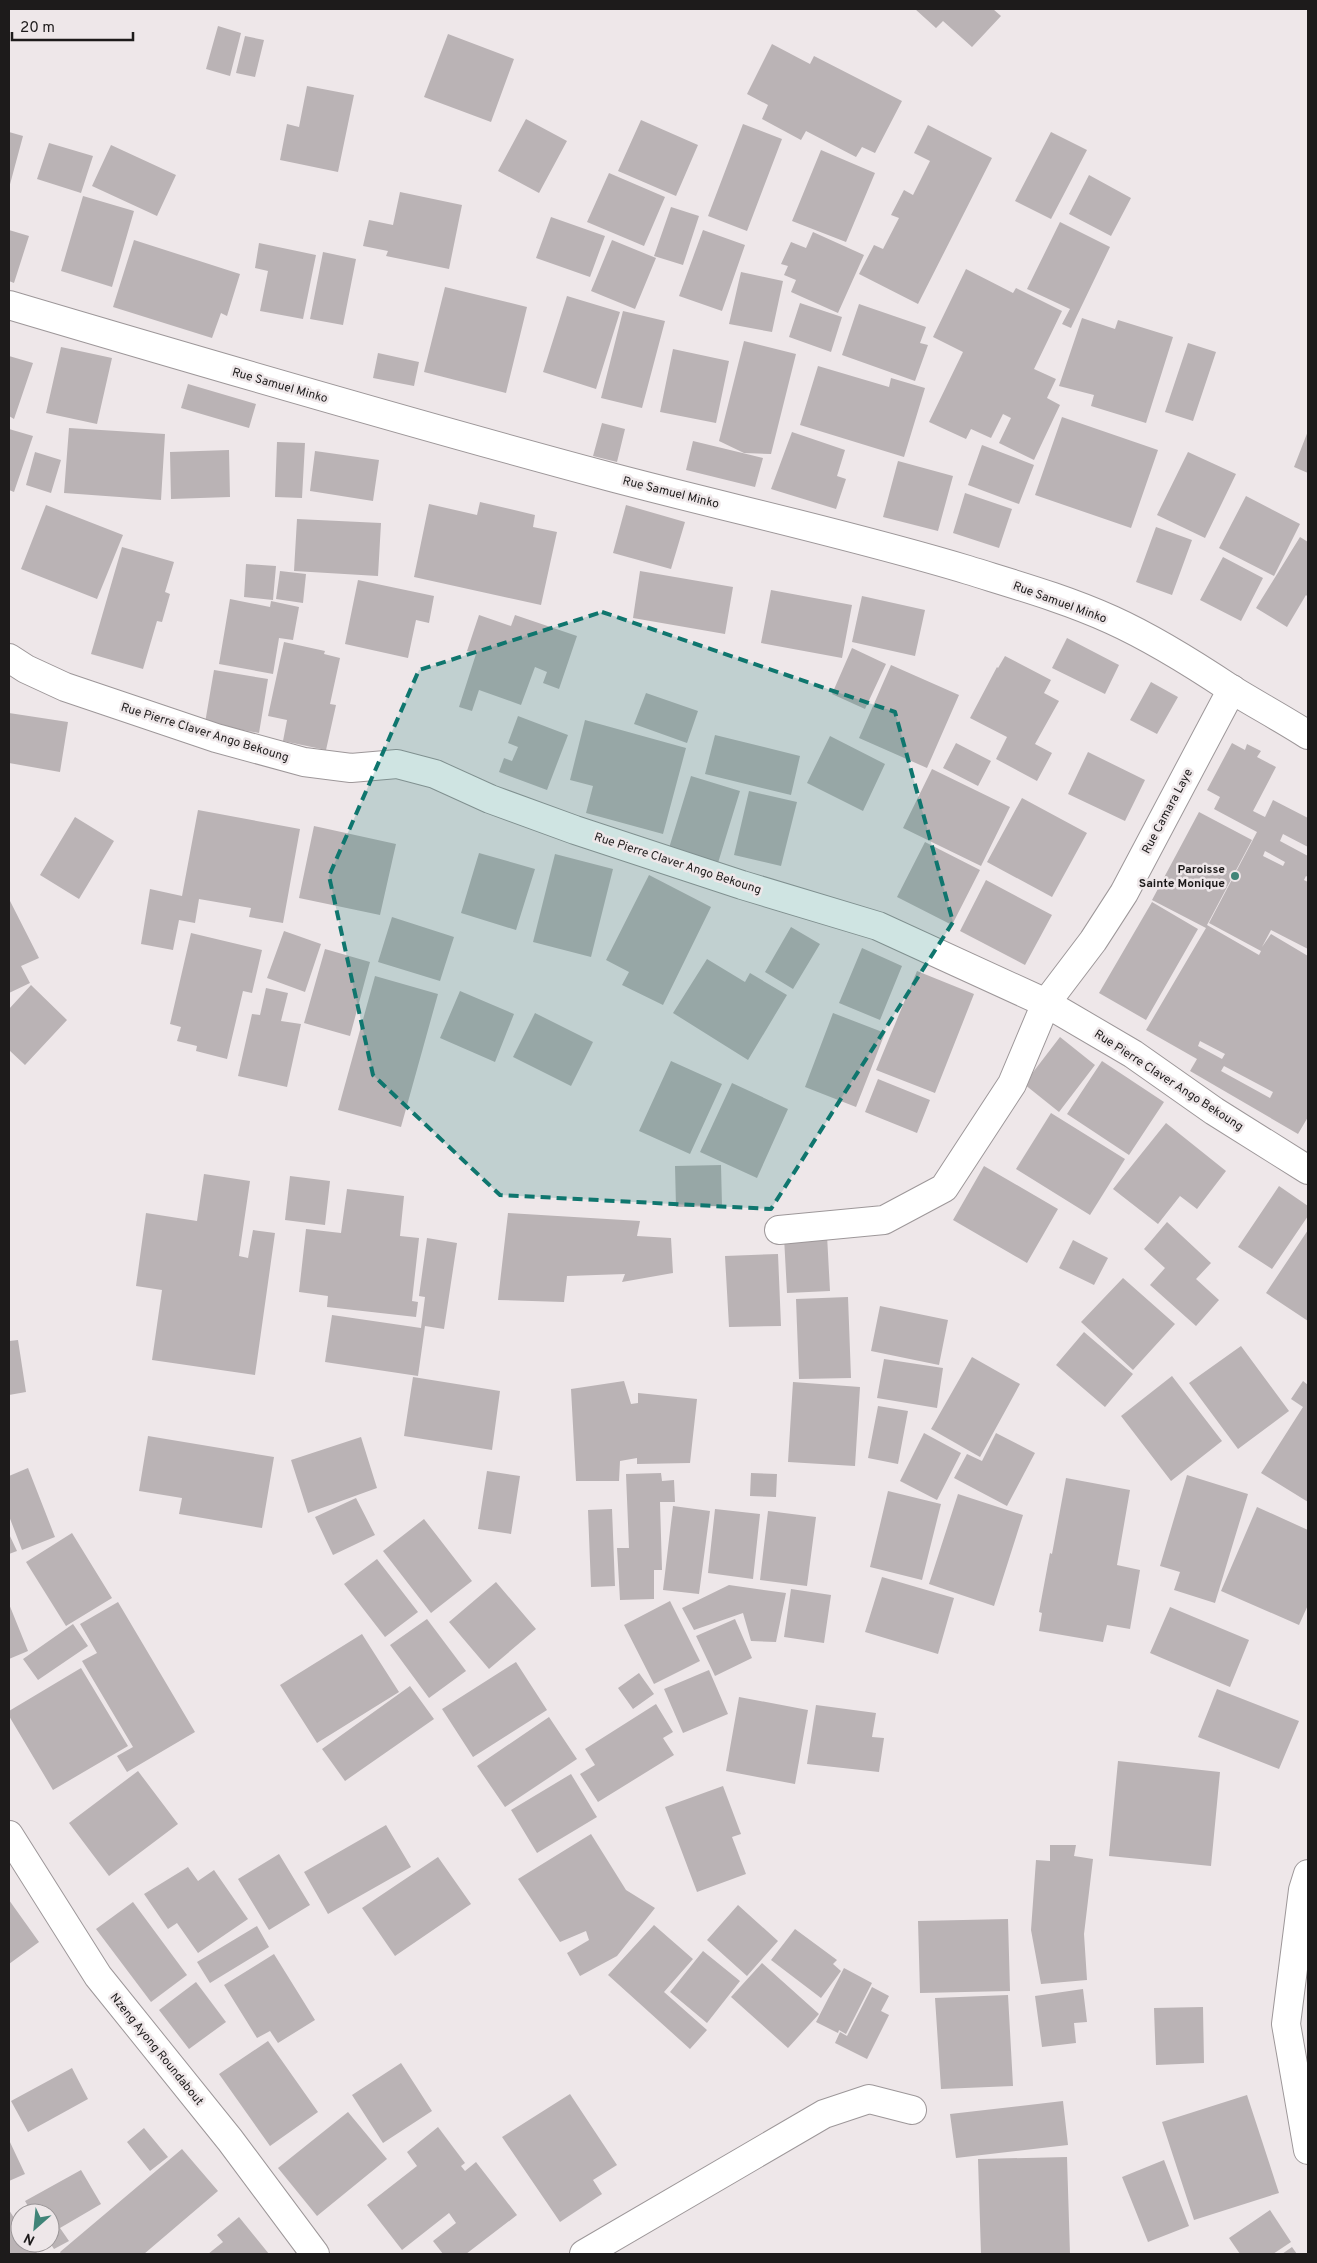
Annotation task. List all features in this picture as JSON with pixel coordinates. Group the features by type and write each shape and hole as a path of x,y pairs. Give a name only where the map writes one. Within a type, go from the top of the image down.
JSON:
{"street":[{"name":"Rue Samuel Minko","path":"9,305 299,391 516,452 637,484 883,544 989,577 1108,619 1153,640 1192,662 1232,689 1308,735"},
{"name":"Rue Pierre Claver Ango Bekoung","path":"9,658 26,669 65,688 216,738 304,762 352,768 397,764 435,774 490,799 575,830 742,885 878,926 1046,1003 1133,1054 1214,1111 1308,1170"},
{"name":"Rue Camara Laye","path":"779,1230 884,1220 944,1188 1012,1084 1046,1003 1093,941 1124,892 1232,689"},
{"name":"Nzeng Ayong Roundabout","path":"9,1835 98,1976 230,2140 315,2254"},
{"path":"1308,1874 1303,1890 1286,2024 1308,2150"},
{"path":"584,2254 824,2114 869,2099 912,2110"}],"highlighted area":[{"path":"602,612 895,712 953,922 771,1209 500,1195 373,1075 329,876 419,670"}],"building":[{"path":"915,9 993,9 1001,16 972,47 943,21 936,28"},
{"path":"218,26 241,33 230,76 206,69"},
{"path":"448,34 514,59 491,122 424,97"},
{"path":"245,36 264,40 255,77 236,73"},
{"path":"772,44 810,64 814,56 902,101 875,153 862,147 856,157 806,131 801,140 762,119 768,105 747,94"},
{"path":"307,86 354,95 338,172 280,160 287,124 299,127"},
{"path":"526,119 567,141 539,193 498,171"},
{"path":"641,120 698,145 676,196 618,171"},
{"path":"743,124 782,139 747,231 708,216"},
{"path":"928,125 992,158 918,304 859,274 874,245 883,249 899,218 891,215 904,190 913,195 930,161 914,153"},
{"path":"9,132 23,136 9,188"},
{"path":"1051,132 1087,150 1051,219 1015,201"},
{"path":"49,143 93,156 81,193 37,179"},
{"path":"111,145 176,175 157,216 92,186"},
{"path":"821,150 875,173 846,242 792,221"},
{"path":"609,173 665,197 644,246 587,222"},
{"path":"1089,175 1131,198 1111,236 1069,214"},
{"path":"400,192 462,205 449,269 386,256 388,251 363,246 369,220 393,225"},
{"path":"83,196 134,211 112,287 61,271"},
{"path":"671,207 699,216 683,265 654,256"},
{"path":"551,217 605,236 590,277 536,258"},
{"path":"1060,222 1110,247 1071,328 1062,324 1070,309 1027,289"},
{"path":"9,230 29,236 14,283 9,281"},
{"path":"703,230 745,245 722,311 679,296"},
{"path":"813,232 864,255 838,313 791,292 796,280 784,275 788,266 781,264 791,242 806,248"},
{"path":"134,240 240,274 227,316 221,313 212,338 113,307"},
{"path":"612,240 656,258 635,309 591,291"},
{"path":"259,243 316,255 303,319 260,311 268,271 255,268"},
{"path":"323,252 356,259 343,325 310,319"},
{"path":"966,269 1013,293 1016,288 1062,311 1034,369 1056,379 1047,398 1060,405 1034,460 999,443 1011,418 1003,414 991,438 971,429 966,439 929,422 963,352 933,337"},
{"path":"741,272 783,281 772,332 729,324"},
{"path":"445,287 527,307 506,393 424,372"},
{"path":"567,296 620,312 596,389 543,372"},
{"path":"800,303 842,317 831,352 789,337"},
{"path":"859,304 926,327 920,343 928,345 915,381 842,355"},
{"path":"623,311 665,321 642,408 601,398"},
{"path":"1082,318 1115,329 1118,320 1173,337 1146,423 1091,406 1094,395 1059,386"},
{"path":"744,341 796,354 771,454 744,453 719,441"},
{"path":"1188,343 1216,352 1193,421 1165,412"},
{"path":"61,347 112,358 97,424 46,413"},
{"path":"673,349 729,361 716,423 660,412"},
{"path":"378,353 419,362 414,386 373,378"},
{"path":"9,356 33,363 14,419 9,416"},
{"path":"818,366 889,387 891,378 925,388 904,457 800,425"},
{"path":"188,384 256,404 249,428 181,408"},
{"path":"1062,417 1158,450 1131,528 1035,495"},
{"path":"602,423 625,429 617,462 593,456"},
{"path":"69,428 165,434 161,500 64,493"},
{"path":"9,429 33,436 14,492 9,490"},
{"path":"1308,431 1308,473 1294,467"},
{"path":"792,432 845,450 837,476 846,479 836,509 771,489"},
{"path":"693,441 763,458 755,487 686,470"},
{"path":"277,442 305,443 302,498 275,497"},
{"path":"982,445 1034,465 1019,504 968,485"},
{"path":"229,450 230,497 171,499 170,452"},
{"path":"315,451 379,460 373,501 310,491"},
{"path":"35,452 61,460 51,493 26,485"},
{"path":"1188,452 1236,474 1205,538 1157,515"},
{"path":"898,461 953,476 938,531 883,517"},
{"path":"965,493 1012,509 999,548 953,533"},
{"path":"1246,496 1300,524 1274,576 1219,548"},
{"path":"480,502 535,515 533,527 557,532 541,605 414,577 429,504 477,515"},
{"path":"46,505 123,535 97,599 21,569"},
{"path":"626,505 685,522 671,569 613,553"},
{"path":"297,519 381,523 378,576 294,571"},
{"path":"1156,527 1192,540 1172,595 1136,582"},
{"path":"1300,537 1308,542 1308,597 1306,595 1287,627 1256,608"},
{"path":"122,547 174,562 165,592 170,594 162,622 157,621 143,669 91,654"},
{"path":"1223,557 1263,578 1241,621 1200,600"},
{"path":"246,564 276,566 273,600 244,597"},
{"path":"280,571 306,574 303,603 276,599"},
{"path":"640,571 733,587 725,634 633,618"},
{"path":"358,580 434,596 429,623 416,620 408,658 345,644"},
{"path":"771,590 852,605 842,658 761,643"},
{"path":"862,596 925,610 915,656 852,642"},
{"path":"230,599 270,607 271,601 299,607 293,640 279,638 273,674 219,664"},
{"path":"479,615 511,626 515,615 577,636 559,689 543,683 547,672 535,667 521,705 479,690 472,711 459,707 476,654 467,651"},
{"path":"1067,638 1119,665 1105,694 1052,668"},
{"path":"284,642 325,651 324,654 340,658 330,704 336,705 326,750 283,741 287,720 268,716"},
{"path":"852,648 886,664 865,709 832,694"},
{"path":"1005,656 1051,680 1044,693 1059,701 1035,744 1052,753 1037,781 996,759 1007,737 970,718 997,667"},
{"path":"891,665 959,695 927,768 859,738"},
{"path":"214,670 268,679 259,733 205,723"},
{"path":"1151,682 1178,697 1157,734 1130,720"},
{"path":"646,693 698,711 687,743 634,724"},
{"path":"9,713 68,722 60,772 9,763"},
{"path":"518,716 568,735 547,790 499,772 504,758 512,761 518,747 508,743"},
{"path":"585,720 686,748 663,834 586,813 593,786 570,780"},
{"path":"715,735 800,756 791,795 705,774"},
{"path":"830,736 885,764 863,811 807,783"},
{"path":"956,743 991,761 978,786 943,768"},
{"name":"Paroisse Sainte Monique","path":"1232,743 1245,750 1247,744 1261,751 1257,757 1276,767 1253,811 1265,817 1273,800 1308,818 1308,847 1283,834 1280,841 1308,856 1308,877 1306,876 1304,880 1308,882 1308,949 1271,930 1262,947 1271,934 1308,956 1308,1117 1298,1134 1190,1071 1197,1059 1146,1030 1206,928 1152,900 1199,812 1252,840 1207,925 1259,955 1261,951 1209,923 1257,832 1214,809 1220,797 1207,790","holes":["1265,851 1285,862 1283,866 1263,856","1200,1041 1225,1054 1222,1059 1198,1046","1224,1066 1273,1092 1270,1098 1221,1071"]},
{"path":"1088,752 1145,780 1125,821 1068,794"},
{"path":"932,769 1010,807 981,866 903,828"},
{"path":"691,776 740,791 718,863 669,848"},
{"path":"749,791 797,802 781,866 734,855"},
{"path":"1022,798 1087,833 1052,897 987,862"},
{"path":"198,810 300,829 283,923 249,917 251,908 199,899 195,923 179,920 173,950 141,944 150,889 182,896"},
{"path":"75,817 114,841 79,899 40,875"},
{"path":"314,826 396,844 380,915 299,898"},
{"path":"925,842 980,870 952,925 897,897"},
{"path":"479,853 535,869 516,930 461,913"},
{"path":"555,854 613,869 591,957 533,942"},
{"path":"649,875 711,907 663,1005 622,985 629,972 606,960"},
{"path":"986,880 1052,915 1025,965 960,931"},
{"path":"9,899 39,958 21,966 30,983 9,993"},
{"path":"1152,902 1198,929 1146,1020 1099,993"},
{"path":"392,917 454,937 440,981 378,962"},
{"path":"791,927 820,944 793,989 765,972"},
{"path":"284,931 321,944 305,992 267,978"},
{"path":"191,933 262,950 252,993 243,991 227,1059 196,1051 197,1046 177,1041 181,1027 170,1024"},
{"path":"862,948 902,966 880,1020 839,1003"},
{"path":"325,949 370,962 350,1036 304,1023"},
{"path":"707,959 745,982 750,973 787,995 748,1060 673,1013"},
{"path":"917,971 974,994 935,1093 876,1070"},
{"path":"375,976 438,994 401,1127 338,1110"},
{"path":"31,985 67,1020 25,1065 9,1050 9,1009"},
{"path":"266,988 288,993 281,1021 301,1024 287,1087 238,1076 252,1014 260,1015"},
{"path":"460,991 514,1014 495,1062 440,1038"},
{"path":"535,1013 593,1042 571,1086 513,1057"},
{"path":"833,1013 885,1033 856,1107 805,1087"},
{"path":"1060,1037 1095,1065 1059,1112 1024,1084"},
{"path":"671,1061 722,1084 690,1154 639,1131"},
{"path":"1102,1061 1164,1102 1129,1155 1067,1114"},
{"path":"878,1079 930,1100 917,1133 865,1112"},
{"path":"732,1083 788,1109 757,1178 700,1152"},
{"path":"1051,1113 1125,1159 1090,1215 1016,1169"},
{"path":"1166,1123 1226,1171 1197,1209 1180,1196 1158,1224 1113,1189"},
{"path":"721,1165 722,1206 676,1207 675,1166"},
{"path":"984,1166 1058,1209 1027,1263 953,1220"},
{"path":"204,1174 250,1181 239,1256 248,1258 253,1230 275,1233 255,1375 152,1360 162,1290 136,1286 146,1213 197,1221"},
{"path":"290,1176 330,1181 325,1225 285,1220"},
{"path":"1279,1186 1308,1206 1308,1216 1272,1269 1238,1247"},
{"path":"347,1189 404,1196 400,1236 419,1238 412,1301 418,1302 416,1317 327,1307 328,1296 299,1292 306,1229 341,1233"},
{"path":"508,1213 640,1221 637,1236 671,1238 673,1273 622,1282 625,1274 567,1276 564,1302 498,1300"},
{"path":"1167,1222 1211,1263 1196,1279 1219,1300 1196,1326 1150,1285 1165,1268 1144,1249"},
{"path":"1308,1230 1308,1321 1266,1293"},
{"path":"827,1235 830,1291 787,1293 784,1237"},
{"path":"427,1238 457,1243 444,1329 425,1326 418,1376 325,1362 332,1315 421,1328 425,1297 419,1296"},
{"path":"1073,1240 1108,1258 1094,1285 1059,1268"},
{"path":"778,1254 781,1326 729,1327 725,1256"},
{"path":"1123,1278 1175,1324 1133,1370 1081,1322"},
{"path":"848,1297 851,1378 799,1379 796,1299"},
{"path":"880,1306 948,1320 939,1365 871,1351"},
{"path":"1084,1332 1133,1374 1105,1407 1056,1365"},
{"path":"18,1340 26,1392 9,1395 9,1341"},
{"path":"1241,1346 1289,1411 1238,1449 1189,1383"},
{"path":"972,1357 1020,1384 980,1457 931,1429"},
{"path":"884,1359 943,1368 937,1408 877,1398"},
{"path":"1172,1376 1222,1441 1171,1481 1121,1416"},
{"path":"413,1377 500,1391 492,1450 404,1436"},
{"path":"624,1381 631,1404 638,1403 638,1393 697,1399 690,1463 637,1464 637,1458 620,1461 619,1481 576,1481 571,1389"},
{"path":"1303,1381 1308,1385 1308,1502 1261,1473 1303,1407 1291,1399"},
{"path":"793,1382 860,1387 855,1466 788,1462"},
{"path":"878,1406 908,1411 898,1464 868,1458"},
{"path":"924,1433 961,1453 937,1500 900,1481"},
{"path":"996,1433 1035,1453 1007,1506 954,1478 967,1454 982,1461"},
{"path":"148,1436 274,1457 262,1528 179,1514 182,1498 139,1491"},
{"path":"361,1437 377,1488 308,1513 291,1460"},
{"path":"28,1468 55,1537 22,1550 9,1516 9,1476"},
{"path":"487,1471 520,1476 511,1534 478,1529"},
{"path":"661,1473 662,1481 674,1480 675,1502 660,1502 662,1570 654,1570 654,1599 620,1600 617,1548 629,1548 626,1474"},
{"path":"751,1473 777,1474 776,1497 750,1496"},
{"path":"1187,1475 1248,1494 1215,1603 1174,1590 1180,1572 1160,1566"},
{"path":"1066,1478 1130,1490 1117,1565 1140,1570 1130,1629 1107,1625 1103,1642 1039,1631 1042,1613 1039,1612"},
{"path":"888,1491 941,1504 922,1580 870,1567"},
{"path":"958,1494 1023,1515 994,1606 929,1584"},
{"path":"356,1498 375,1535 333,1555 315,1517"},
{"path":"673,1506 710,1511 699,1594 663,1590"},
{"path":"1257,1507 1308,1530 1308,1605 1299,1625 1221,1591"},
{"path":"612,1509 615,1586 591,1587 588,1510"},
{"path":"715,1509 760,1514 753,1579 708,1573"},
{"path":"768,1511 816,1517 807,1586 760,1580"},
{"path":"424,1519 472,1581 431,1613 383,1551"},
{"path":"72,1533 112,1598 66,1626 26,1562"},
{"path":"9,1534 17,1551 9,1554"},
{"path":"377,1559 418,1612 385,1637 344,1584"},
{"path":"882,1577 954,1598 938,1654 865,1632"},
{"path":"496,1582 536,1629 489,1669 449,1622"},
{"path":"729,1585 786,1593 776,1642 751,1641 743,1613 694,1630 682,1608"},
{"path":"791,1589 831,1595 824,1643 784,1637"},
{"path":"670,1601 700,1661 654,1684 624,1625"},
{"path":"118,1602 195,1732 127,1772 117,1756 133,1747 82,1661 97,1653 80,1624"},
{"path":"9,1604 28,1651 9,1659"},
{"path":"1170,1607 1249,1640 1230,1687 1150,1653"},
{"path":"427,1619 466,1671 429,1698 390,1645"},
{"path":"735,1619 752,1658 715,1676 696,1636"},
{"path":"73,1624 88,1646 38,1680 23,1659"},
{"path":"362,1634 399,1692 317,1743 280,1685"},
{"path":"516,1662 547,1710 473,1757 442,1709"},
{"path":"81,1668 128,1746 53,1790 9,1716 9,1711"},
{"path":"709,1670 728,1714 683,1733 664,1689"},
{"path":"639,1673 654,1694 633,1709 618,1688"},
{"path":"410,1686 434,1719 345,1781 322,1749"},
{"path":"1217,1689 1299,1721 1279,1769 1198,1737"},
{"path":"739,1697 808,1710 795,1784 726,1771"},
{"path":"656,1704 673,1732 663,1738 674,1755 598,1802 580,1774 595,1765 585,1749"},
{"path":"816,1705 876,1713 872,1737 884,1738 879,1772 807,1764"},
{"path":"549,1717 577,1759 505,1807 477,1766"},
{"path":"1118,1761 1220,1772 1211,1866 1109,1856"},
{"path":"138,1771 178,1824 109,1876 69,1823"},
{"path":"571,1774 597,1817 537,1853 511,1810"},
{"path":"723,1786 741,1834 732,1837 746,1874 697,1892 665,1807"},
{"path":"386,1825 411,1867 328,1914 304,1872"},
{"path":"591,1834 626,1890 655,1908 617,1956 580,1976 567,1953 589,1940 586,1931 560,1942 518,1879"},
{"path":"1050,1845 1076,1845 1074,1856 1093,1859 1084,1934 1087,1980 1041,1984 1031,1930 1036,1860 1050,1861"},
{"path":"279,1854 310,1905 269,1930 238,1879"},
{"path":"438,1857 471,1904 395,1956 362,1908"},
{"path":"188,1867 198,1881 214,1870 248,1919 198,1953 177,1923 168,1929 144,1894"},
{"path":"9,1900 39,1942 9,1964"},
{"path":"133,1902 187,1975 151,2002 96,1929"},
{"path":"738,1905 778,1941 747,1976 707,1940"},
{"path":"1008,1919 1010,1991 920,1993 918,1921"},
{"path":"654,1925 693,1959 664,1992 707,2030 690,2049 608,1975"},
{"path":"257,1926 269,1947 210,1983 197,1962"},
{"path":"795,1929 837,1960 833,1964 841,1971 821,1998 771,1960"},
{"path":"703,1951 740,1981 707,2023 670,1992"},
{"path":"274,1954 315,2020 278,2043 270,2031 257,2038 224,1985"},
{"path":"762,1963 819,2014 788,2048 731,1997"},
{"path":"844,1968 872,1983 846,2034 839,2030 838,2033 816,2022"},
{"path":"196,1982 226,2022 189,2049 159,2010"},
{"path":"872,1987 889,1996 881,2011 889,2015 867,2059 835,2043 840,2032 847,2036"},
{"path":"1083,1989 1087,2022 1074,2023 1076,2043 1042,2047 1035,1996"},
{"path":"1008,1995 1013,2086 941,2089 935,1998"},
{"path":"1203,2007 1204,2063 1156,2065 1154,2008"},
{"path":"268,2041 318,2112 270,2146 219,2074"},
{"path":"401,2063 432,2111 383,2143 352,2095"},
{"path":"72,2068 88,2099 28,2132 11,2101"},
{"path":"570,2094 617,2165 593,2180 602,2194 560,2222 502,2137"},
{"path":"1247,2095 1279,2193 1194,2220 1162,2122"},
{"path":"1063,2101 1068,2145 956,2158 950,2114"},
{"path":"348,2112 387,2159 317,2216 278,2168"},
{"path":"438,2127 465,2163 461,2166 465,2171 476,2162 517,2215 466,2254 443,2254 433,2241 456,2223 449,2213 402,2250 367,2205 417,2166 407,2152"},
{"path":"144,2128 168,2157 150,2171 127,2142"},
{"path":"9,2140 25,2174 9,2181"},
{"path":"182,2149 218,2191 144,2254 61,2254 60,2252"},
{"path":"1067,2157 1070,2254 981,2254 978,2159"},
{"path":"1164,2160 1189,2226 1148,2242 1122,2177"},
{"path":"81,2170 101,2204 60,2228 60,2203 26,2203 25,2201"},
{"path":"9,2210 10,2253 37,2253 9,2254"},
{"path":"1270,2210 1291,2242 1273,2254 1240,2254 1229,2238"},
{"path":"239,2217 269,2254 208,2254 223,2242 217,2235"},
{"path":"60,2228 69,2241 60,2246"},
{"path":"1292,2247 1297,2254 1282,2254"}],"place":[{"name":"Paroisse Sainte Monique","path":"1235,876"}]}
